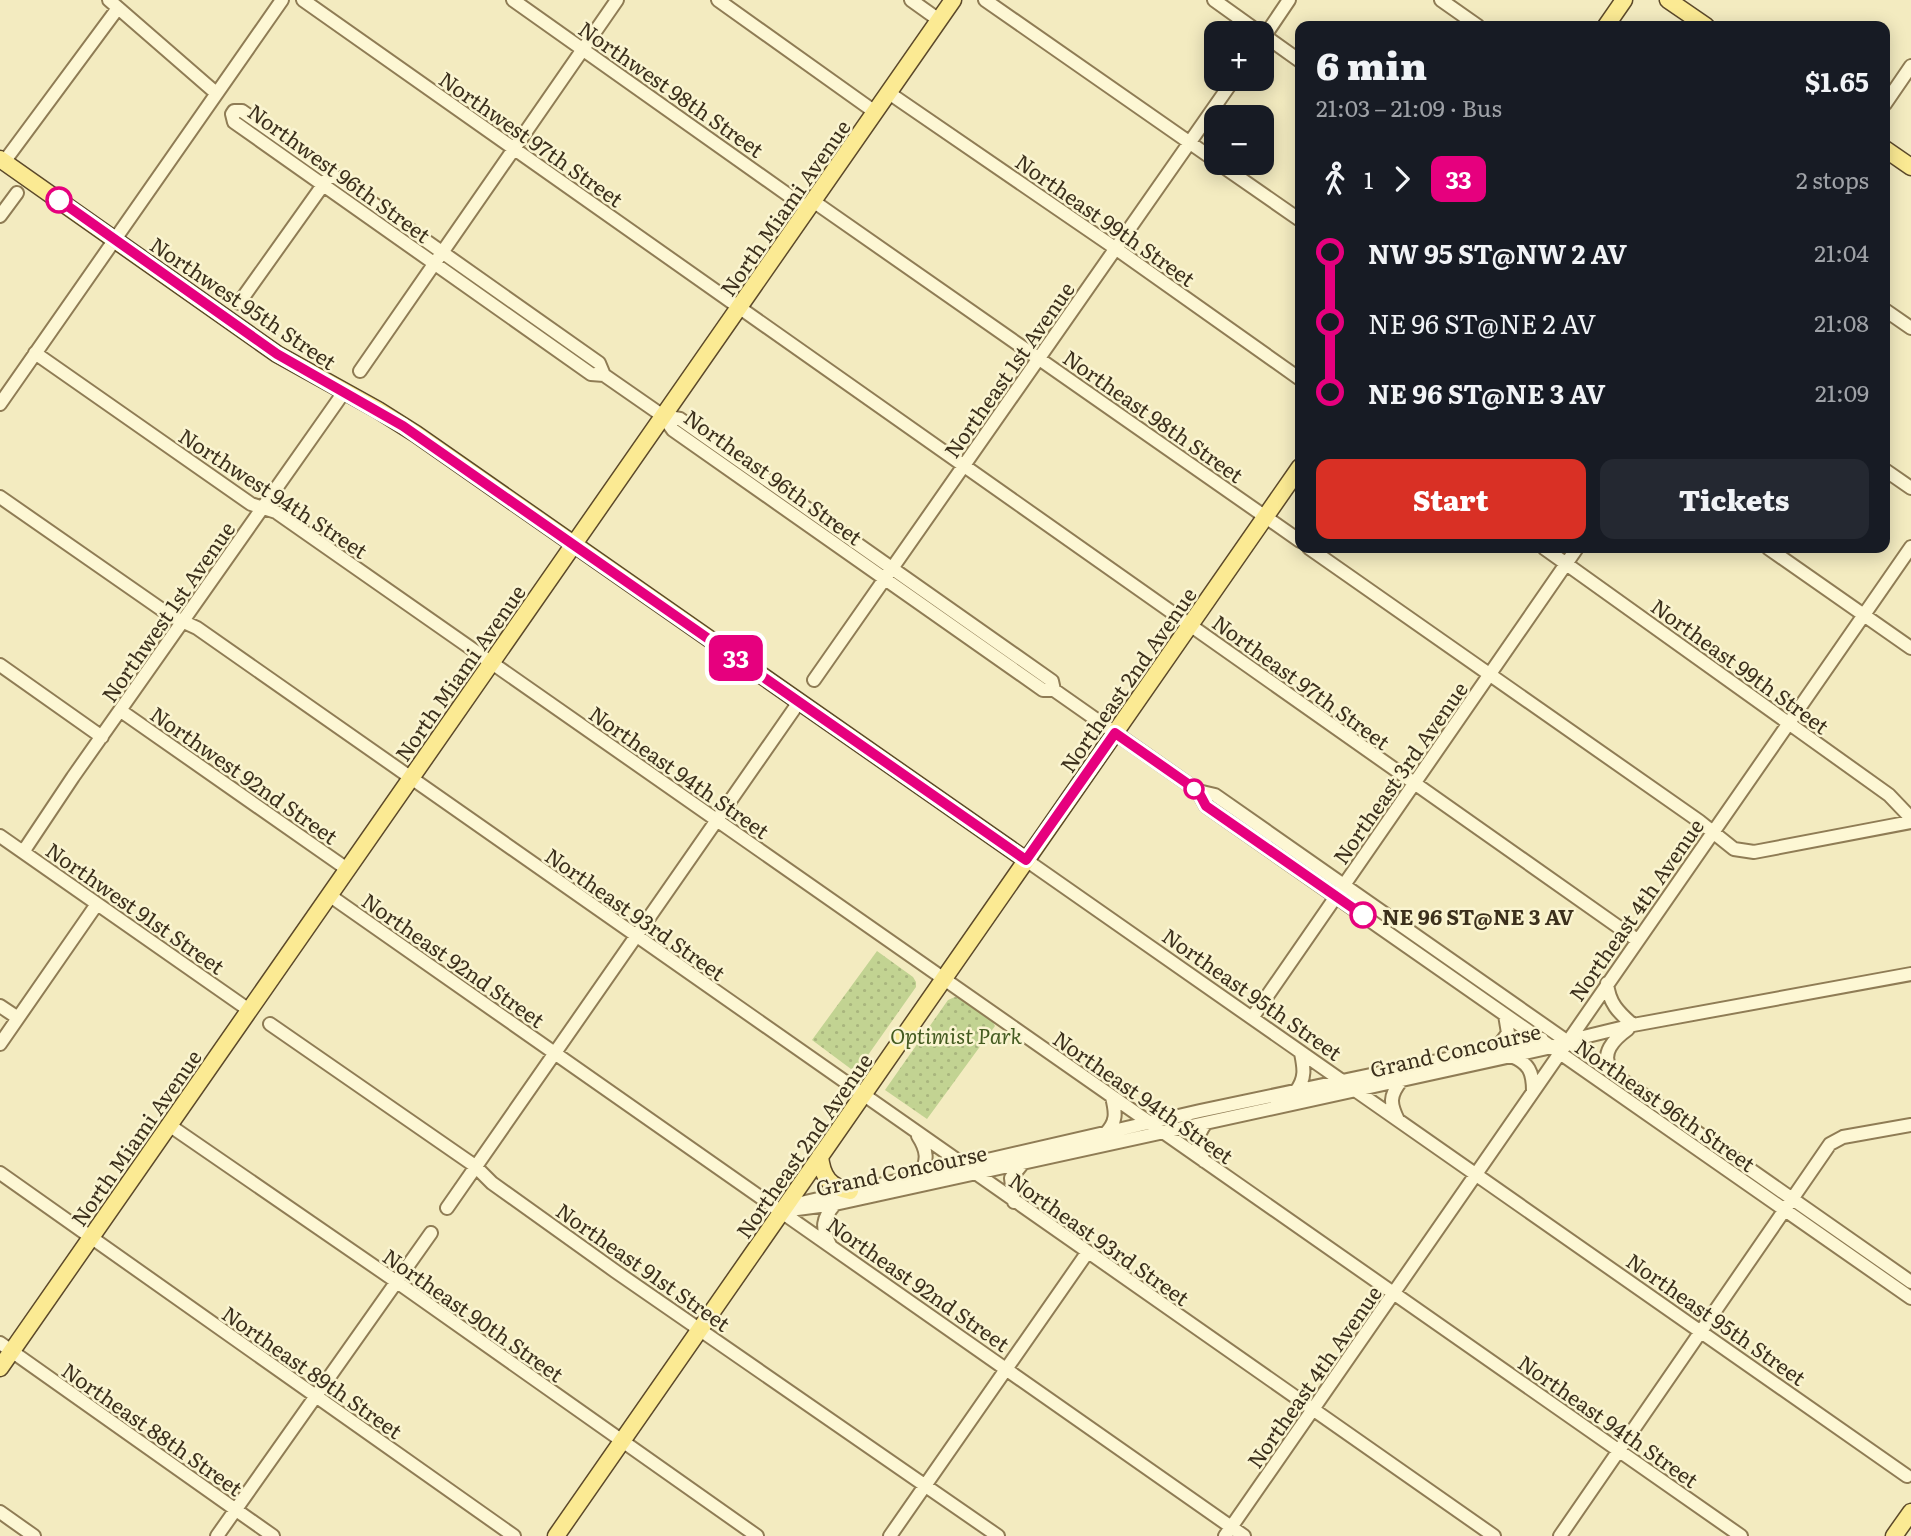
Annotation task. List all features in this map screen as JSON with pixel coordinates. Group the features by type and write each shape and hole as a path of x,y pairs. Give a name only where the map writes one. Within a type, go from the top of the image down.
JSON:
{"main road":[{"name":"North Miami Avenue","path":"0,1367 6,1347 90,1238 953,0"},
{"path":"1610,21 1625,0"},
{"path":"1668,0 1699,21"},
{"path":"1890,152 1911,167"},
{"name":"Northwest 95th Street","path":"2,161 277,354 403,426 574,544"},
{"name":"Northeast 2nd Avenue","path":"556,1536 1295,474"},
{"name":"Northeast 95th Street","path":"574,544 1026,860"},
{"path":"820,1156 824,1175 830,1183 850,1191"},
{"path":"1894,1536 1911,1512"}],"street":[{"path":"0,404 282,0"},
{"name":"Northwest 97th Street","path":"303,0 738,308"},
{"name":"Northwest 98th Street","path":"513,0 811,205"},
{"path":"360,371 617,0"},
{"path":"718,0 876,112"},
{"path":"911,0 939,20"},
{"path":"985,0 1204,153"},
{"path":"1214,0 1242,21"},
{"path":"1273,21 1289,0"},
{"path":"1441,0 1471,21"},
{"path":"2,161 114,4 216,93"},
{"path":"1274,44 1295,58"},
{"path":"1890,97 1911,66"},
{"name":"Northeast 1st Avenue","path":"814,680 1225,91"},
{"name":"Northeast 99th Street","path":"889,93 1295,375"},
{"name":"Northwest 96th Street","path":"327,179 234,122 234,111 242,111 327,179 438,258 592,374 604,375 663,416"},
{"path":"1236,175 1295,217"},
{"path":"239,303 327,179"},
{"path":"0,216 16,193"},
{"name":"Northeast 98th Street","path":"811,205 1038,357 1295,538"},
{"name":"Northeast 97th Street","path":"738,308 965,465 1637,940"},
{"path":"1890,313 1911,328"},
{"name":"Northwest 94th Street","path":"35,353 251,504 276,512 492,662"},
{"name":"Northwest 1st Avenue","path":"23,852 344,392"},
{"name":"Northeast 96th Street","path":"663,416 673,430 889,574 1043,690 1054,690 1198,791 1206,806 1567,1041 1911,1282"},
{"path":"1890,473 1911,488"},
{"name":"Northeast 93rd Street","path":"0,497 171,616 197,628 1494,1536"},
{"name":"Northeast 4th Avenue","path":"1228,1532 1533,1091 1555,1050 1567,1041 1911,547"},
{"path":"1316,553 1734,849 1755,852 1911,820"},
{"name":"Northeast 99th Street","path":"1551,553 1889,795 1911,820"},
{"name":"Northeast 3rd Avenue","path":"1252,1018 1574,553"},
{"path":"1775,553 1911,648"},
{"name":"Northeast 94th Street","path":"492,662 1741,1536"},
{"path":"0,665 102,737"},
{"path":"447,1208 799,702"},
{"name":"Northwest 92nd Street","path":"121,711 347,869"},
{"name":"Northwest 91st Street","path":"0,836 249,1010"},
{"name":"Northeast 95th Street","path":"1026,860 1907,1476"},
{"name":"Northeast 96th Street","path":"1340,891 1555,1050 1911,1298"},
{"name":"Northeast 92nd Street","path":"329,895 1007,1368 1228,1532 1244,1536"},
{"path":"0,1044 97,904"},
{"name":"Grand Concourse","path":"782,1212 806,1201 919,1175 1497,1048 1540,1039 1567,1041 1633,1025 1911,974"},
{"path":"1607,983 1610,1000 1615,1009 1633,1025 1618,1036 1607,1053 1608,1066 1614,1074"},
{"path":"0,1006 18,1018"},
{"path":"1497,1048 1508,1032 1505,1014"},
{"name":"Northeast 91st Street","path":"270,1024 475,1166 492,1183 998,1536"},
{"name":"Grand Concourse","path":"782,1212 1023,1163 1511,1056 1555,1050"},
{"path":"1296,1091 1305,1074 1301,1053"},
{"path":"1511,1056 1521,1060 1530,1069 1533,1091"},
{"path":"1398,1120 1391,1102 1401,1081"},
{"path":"1105,1134 1116,1118 1112,1097"},
{"path":"1204,1162 1197,1143 1206,1123"},
{"name":"Northeast 90th Street","path":"169,1125 757,1536"},
{"path":"1560,1536 1830,1144 1843,1138 1911,1125"},
{"path":"916,1132 927,1156 919,1175"},
{"path":"1014,1202 1011,1178 1023,1163"},
{"name":"Northeast 89th Street","path":"0,1173 513,1536"},
{"path":"831,1245 823,1227 827,1214 835,1203"},
{"path":"217,1536 430,1233"},
{"path":"890,1536 1087,1253"},
{"name":"Northeast 88th Street","path":"6,1347 273,1536"},
{"path":"0,1512 34,1536"}],"green space":[{"path":"877,951 913,977 916,987 861,1065 851,1069 812,1040"},
{"name":"Optimist Park","path":"961,998 992,1020 995,1026 927,1119 885,1090 948,1000"}],"bus line":[{"name":"33","path":"59,200 277,354 403,426 1026,860 1115,733 1198,791 1206,806 1363,915"}],"place":[{"name":"NE 96 ST@NE 3 AV","path":"1363,915"}]}
